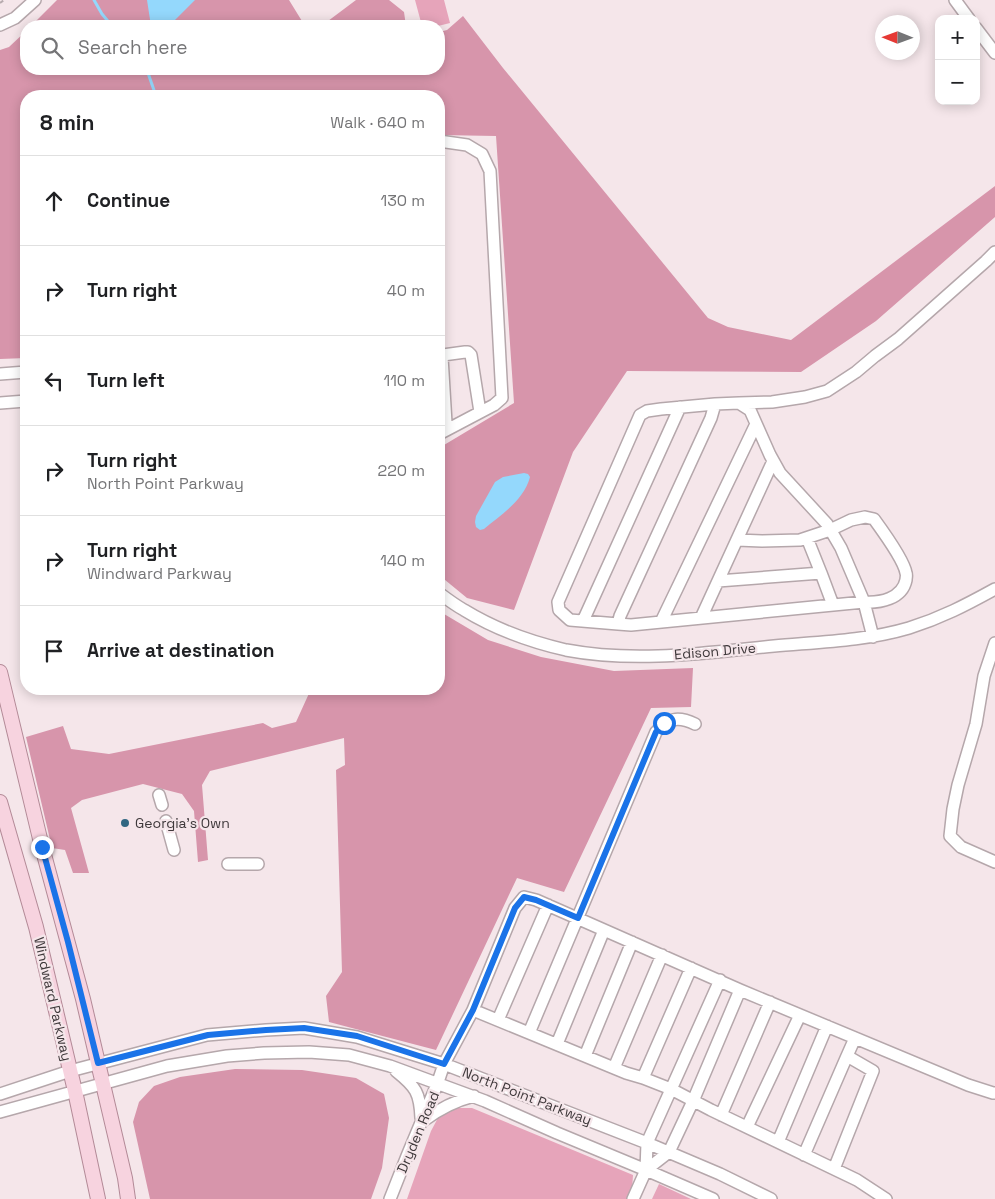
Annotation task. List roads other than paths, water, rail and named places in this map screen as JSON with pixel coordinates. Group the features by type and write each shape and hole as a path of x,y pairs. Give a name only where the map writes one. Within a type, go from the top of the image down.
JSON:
{"main road":[{"name":"Windward Parkway","path":"0,672 42,847 98,1063 125,1178 128,1199"},
{"name":"Windward Parkway","path":"0,802 36,927 75,1091 98,1199"}],"street":[{"path":"0,25 15,18 35,0"},
{"path":"955,0 967,15"},
{"path":"980,33 995,53"},
{"path":"445,142 467,145 482,154 490,171 502,398 494,405 445,430"},
{"path":"737,540 800,540 830,530 851,520 874,518 903,563 907,574 904,586 900,592 884,601 631,625 570,620 559,610 558,602 640,415 647,411 680,407 772,402 805,397 826,391 856,372 898,339 995,252"},
{"path":"445,355 468,352 471,355 480,412"},
{"path":"0,374 20,372"},
{"path":"0,402 20,401"},
{"path":"739,403 750,410 780,473 827,524 841,548 864,602 872,636"},
{"path":"618,624 711,418 715,404"},
{"path":"583,621 680,407"},
{"path":"445,408 445,428"},
{"path":"661,622 756,424"},
{"path":"701,618 773,461"},
{"path":"807,538 833,605"},
{"path":"718,581 821,573"},
{"name":"Edison Drive","path":"445,597 464,610 497,627 530,640 566,650 638,657 872,636 908,628 937,618 960,609 995,589"},
{"path":"995,642 984,676 976,724 958,786 950,836 961,847 995,862"},
{"path":"529,1033 656,732 664,723 676,719 695,724"},
{"path":"166,821 174,850"},
{"path":"228,864 258,864"},
{"name":"Dryden Road","path":"390,1199 444,1064 473,1010 515,908 524,897 548,905"},
{"path":"498,1020 548,905 740,990 968,1085 995,1093"},
{"path":"556,1044 604,930"},
{"path":"585,1056 632,942"},
{"path":"614,1068 662,955"},
{"path":"643,1078 691,968"},
{"path":"633,1199 646,1170 647,1143 720,980"},
{"path":"646,1170 669,1152 693,1101 740,990"},
{"path":"721,1115 770,1002"},
{"path":"473,1010 626,1073 670,1089 857,1180 886,1199"},
{"path":"747,1128 800,1015"},
{"path":"778,1142 826,1026"},
{"name":"North Point Parkway","path":"0,1094 98,1063 208,1035 304,1028 357,1036 444,1064 669,1152 771,1199"},
{"path":"804,1155 855,1038"},
{"name":"North Point Parkway","path":"0,1112 167,1066 227,1056 309,1052 349,1055 390,1066 474,1096 712,1199"},
{"path":"834,1169 873,1072 847,1056"},
{"path":"390,1066 410,1082 418,1094 421,1122"},
{"path":"421,1122 448,1105 474,1096"}],"water":[{"path":"147,0 195,0 175,20 150,20"},
{"path":"524,473 530,477 518,500 484,529 480,530 476,527 476,516 495,482 503,477"}],"waterway":[{"path":"94,0 107,20"},
{"path":"149,75 154,90"}],"place":[{"name":"Georgia's Own","path":"125,823"}]}
